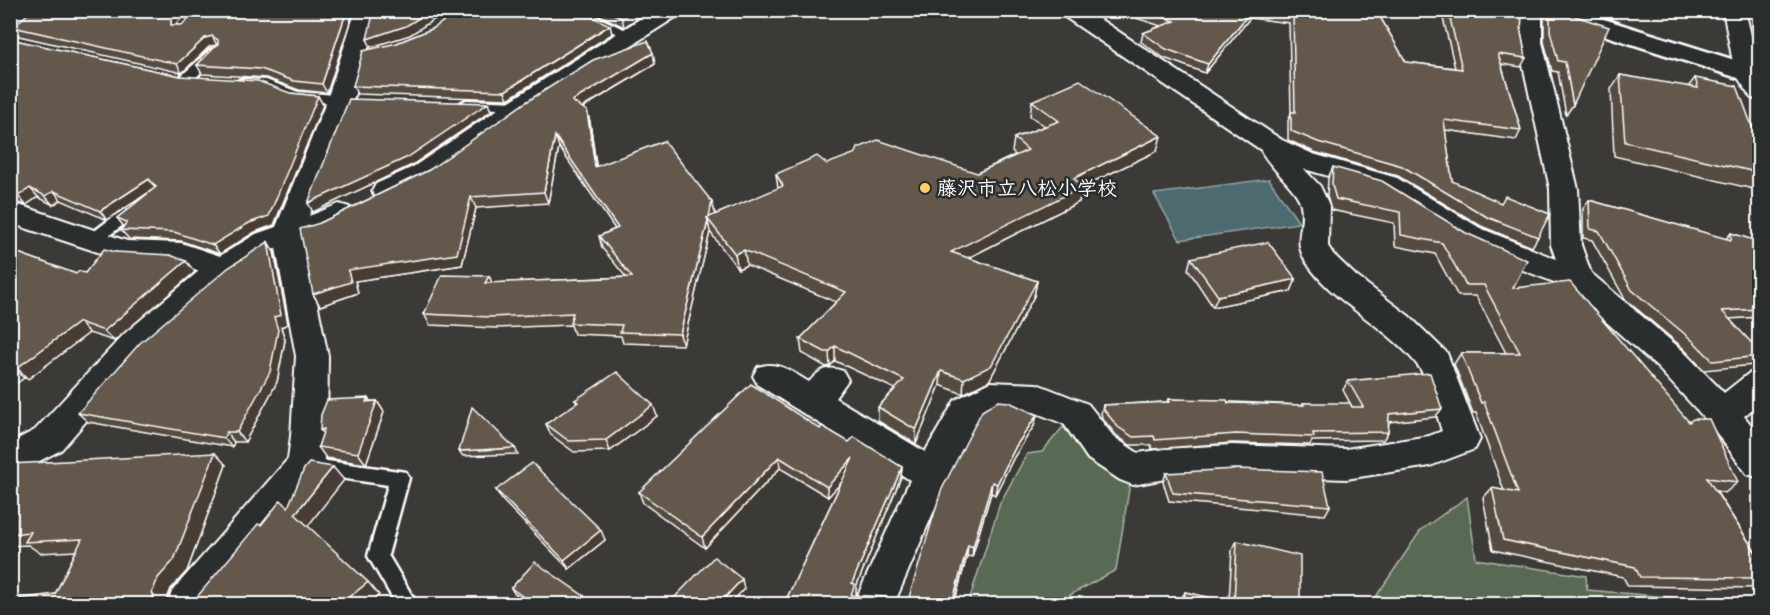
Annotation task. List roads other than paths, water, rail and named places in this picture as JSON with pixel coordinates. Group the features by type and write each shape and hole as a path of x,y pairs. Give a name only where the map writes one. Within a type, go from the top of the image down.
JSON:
{"street":[{"path":"10,29 35,10"},
{"path":"187,604 305,465 309,436 312,356 288,233 352,101 363,55 368,10"},
{"path":"10,461 48,440 136,342 223,268 266,241 316,225 423,173 519,106 671,10"},
{"path":"1070,10 1272,145 1303,160 1387,184 1470,235 1508,253 1578,279 1670,359 1722,414 1760,463"},
{"path":"1531,10 1530,42 1564,189 1566,245 1578,279"},
{"path":"1549,10 1755,81"},
{"path":"1734,10 1755,81"},
{"path":"874,604 932,474 967,411 991,396 1036,398 1076,414 1101,448 1133,469 1166,464 1232,460 1346,464 1430,451 1462,440 1434,362 1398,325 1345,284 1322,262 1313,246 1315,205 1310,193 1278,158 1272,145"},
{"path":"10,212 125,251 181,254 223,268"},
{"path":"770,376 822,391 932,474"},
{"path":"1722,414 1760,383"}],"lane":[{"path":"570,10 633,36"},
{"path":"186,79 216,51"},
{"path":"232,82 266,84 296,96 352,101"},
{"path":"448,104 519,106"},
{"path":"93,240 145,201"},
{"path":"305,465 399,478 378,556 407,604"}],"water":[{"path":"1269,179 1299,223 1180,240 1154,194"}],"place":[{"name":"藤沢市立八松小学校","path":"925,188"}]}
